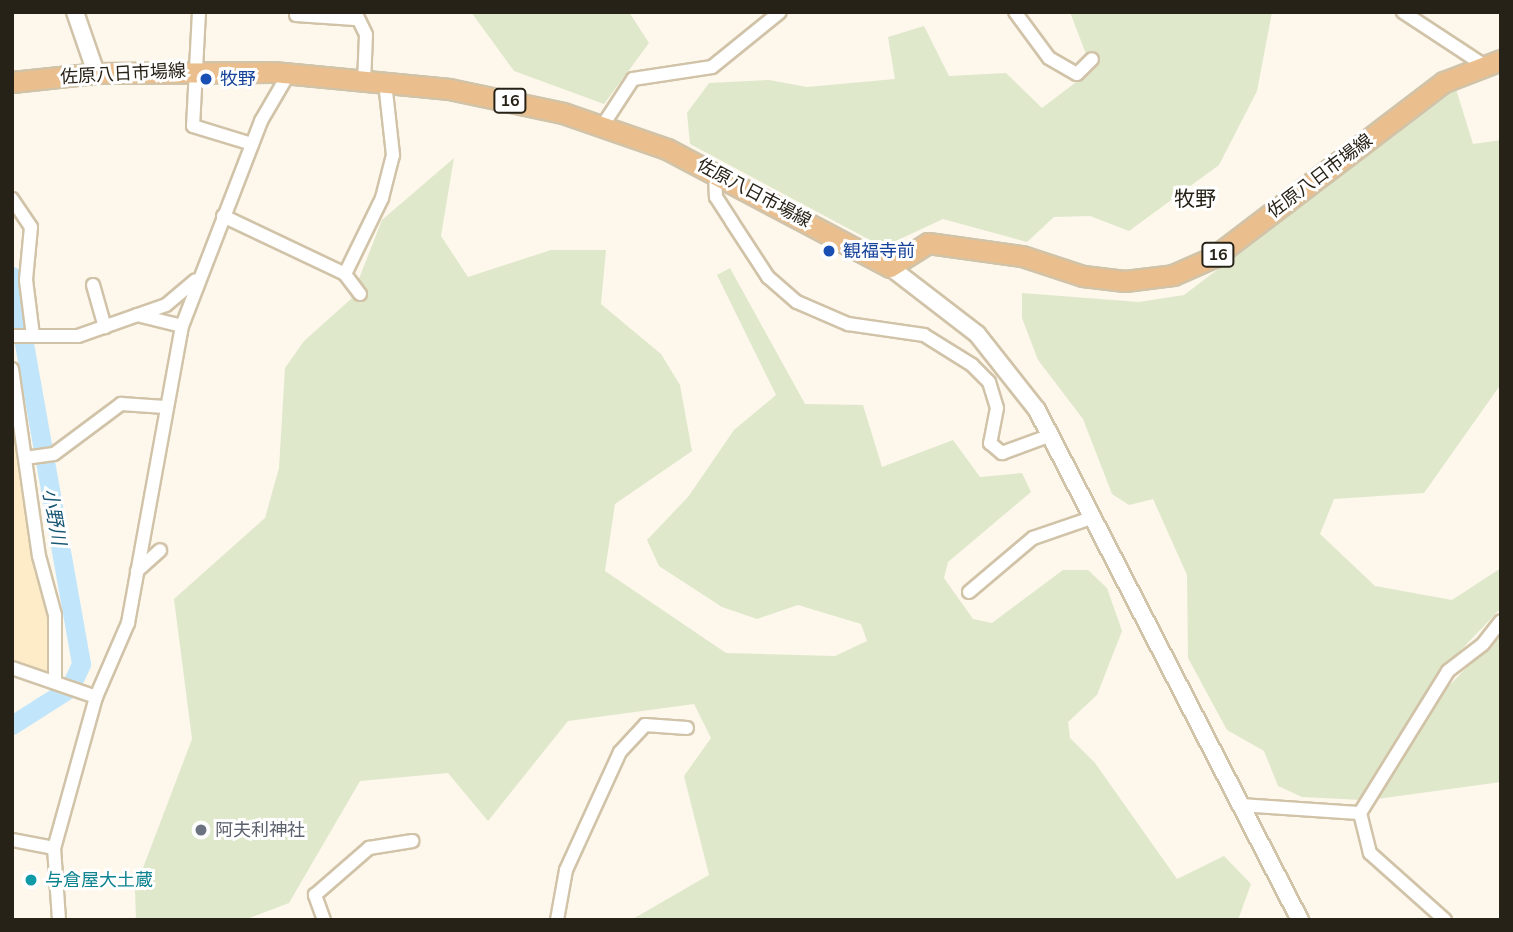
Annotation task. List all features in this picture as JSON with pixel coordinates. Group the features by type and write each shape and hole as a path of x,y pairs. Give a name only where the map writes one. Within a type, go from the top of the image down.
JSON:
{"main road":[{"name":"佐原八日市場線","path":"12,82 96,73 196,71 289,73 449,89 603,125 715,172 890,267 928,243 1022,256 1106,280 1174,275 1214,257 1444,82 1492,62"}],"street":[{"path":"75,12 96,73"},
{"path":"199,12 193,126 252,144"},
{"path":"603,125 633,79 712,67 780,12"},
{"path":"1015,12 1049,58 1077,74 1092,58"},
{"path":"1403,12 1492,62"},
{"path":"296,15 355,16 366,35 364,82"},
{"path":"58,920 54,848 96,698 124,636 182,326 252,144 289,73"},
{"path":"345,274 382,198 393,155 385,83"},
{"path":"715,172 716,197 768,277 797,302 848,324 924,335 972,365 989,382 997,408 990,443 1002,453 1051,435"},
{"path":"12,200 31,227 26,280 33,336"},
{"path":"223,216 345,274 360,294"},
{"path":"890,267 977,334 1051,435 1300,920"},
{"path":"12,336 70,338 105,327 166,305 200,276"},
{"path":"93,285 105,327"},
{"path":"136,315 182,326"},
{"path":"12,369 25,458 58,639 60,684"},
{"path":"25,458 54,454 121,404 165,407"},
{"path":"969,592 1033,538 1094,517"},
{"path":"137,571 160,550"},
{"path":"1445,920 1370,853 1360,813 1448,671 1501,621"},
{"path":"12,668 96,698"},
{"path":"557,920 574,848 620,752 645,725 687,728"},
{"path":"1239,805 1360,813"},
{"path":"12,840 54,848"},
{"path":"324,920 315,895 369,848 412,841"}],"shaded area":[{"path":"12,430 52,616 53,676 12,663"}],"green space":[{"path":"471,12 629,12 649,43 604,104 514,71"},
{"path":"1070,12 1272,12 1257,91 1219,165 1129,231 1090,216 1054,217 1027,242 943,219 883,247 690,144 687,113 709,83 769,80 807,87 895,79 888,37 924,26 949,76 1006,73 1042,108 1092,70"},
{"path":"1456,89 1473,144 1501,140 1501,384 1424,493 1334,499 1320,534 1375,586 1452,600 1501,568 1501,608 1440,672 1362,800 1302,797 1278,786 1264,751 1227,730 1188,658 1187,575 1153,499 1129,505 1112,494 1083,419 1038,360 1022,318 1022,293 1139,302 1184,295"},
{"path":"454,158 441,236 468,277 551,250 606,250 601,304 661,354 680,385 692,451 615,504 605,571 726,653 835,656 867,641 861,624 798,605 757,619 722,607 659,566 647,540 688,497 734,430 776,395 717,275 730,268 805,404 863,405 882,467 953,440 980,477 1022,473 1031,492 948,562 944,578 973,619 992,623 1063,570 1088,570 1107,588 1122,631 1097,695 1068,722 1070,738 1095,763 1177,879 1224,856 1251,884 1238,920 631,920 709,875 684,776 711,738 694,704 568,721 488,821 448,773 360,781 289,903 244,920 136,920 135,889 192,739 174,599 265,518 279,468 285,368 304,341 351,299 382,220"},
{"path":"1501,632 1501,782 1377,799 1441,694"}],"water":[{"path":"61,687 74,694 12,733 12,719"}],"waterway":[{"name":"小野川","path":"12,276 81,664 70,688 12,725"}],"place":[{"name":"牧野","path":"206,79"},
{"name":"観福寺前","path":"829,251"},
{"name":"阿夫利神社","path":"201,830"},
{"name":"与倉屋大土蔵","path":"31,880"}],"district":[{"name":"牧野","path":"1195,199"}]}
